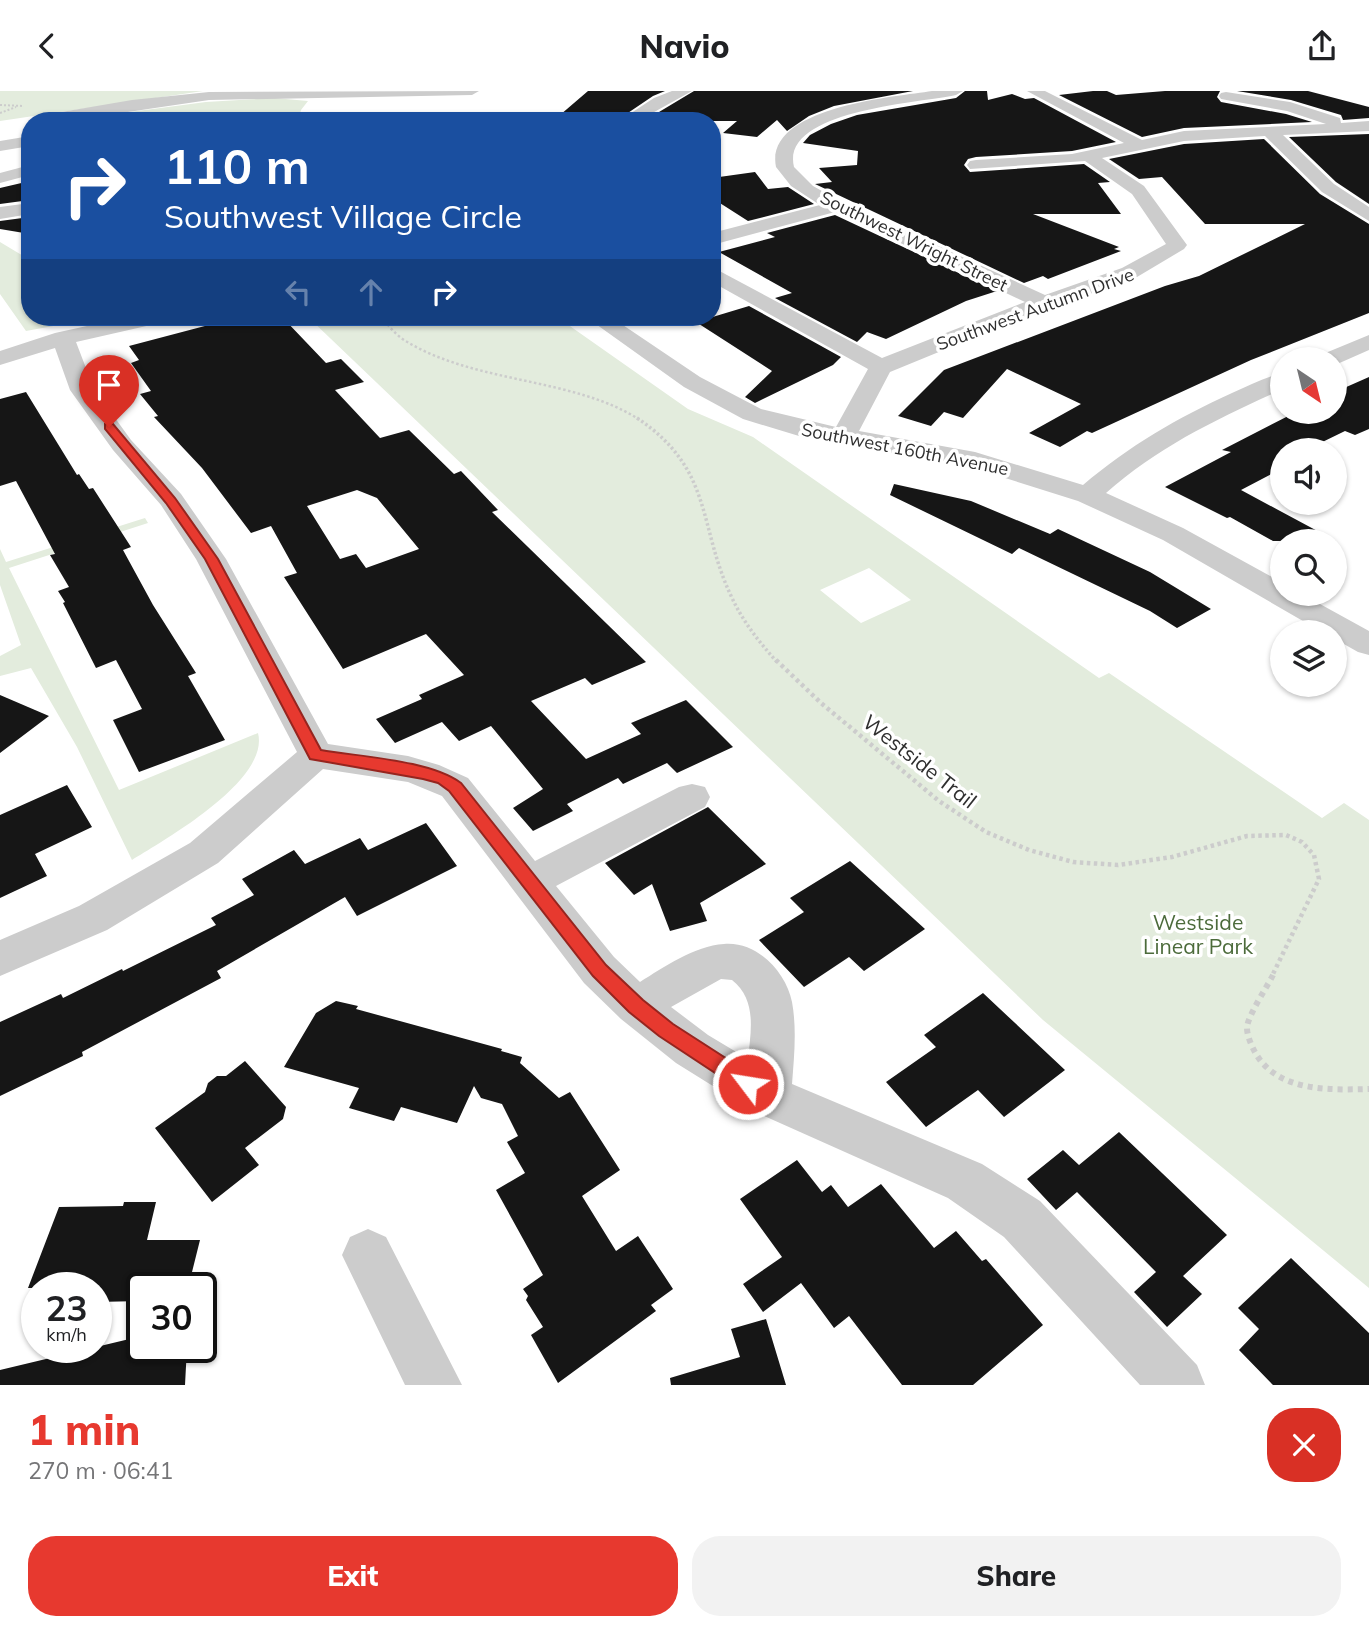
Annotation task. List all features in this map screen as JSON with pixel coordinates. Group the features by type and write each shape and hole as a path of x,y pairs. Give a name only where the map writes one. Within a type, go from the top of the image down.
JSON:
{"street":[{"path":"96,112 180,99 258,93 472,91"},
{"path":"641,112 659,101 685,91"},
{"name":"Southwest Wright Street","path":"956,91 838,114 807,126 797,133 784,150 783,157 789,174 811,192 838,206 1044,303"},
{"path":"1034,91 1138,144"},
{"path":"326,109 338,93"},
{"path":"1226,96 1290,107 1362,127"},
{"path":"976,165 1088,156 1184,136 1362,127"},
{"path":"1270,132 1328,188 1369,215"},
{"path":"0,146 21,142"},
{"path":"0,156 6,166 2,177"},
{"name":"Southwest Autumn Drive","path":"881,367 1044,303 1133,274 1177,245 1138,190 1088,156"},
{"path":"2,177 21,172"},
{"path":"721,237 838,206"},
{"path":"0,213 21,210"},
{"path":"721,278 881,367 844,436"},
{"path":"0,358 63,338 116,326"},
{"name":"Southwest 160th Avenue","path":"610,326 692,382 733,405 777,423 975,460 1088,495 1172,534 1369,645"},
{"path":"0,345 63,338"},
{"path":"63,338 82,390 122,445 171,500 211,559 316,755"},
{"path":"1348,351 1369,342"},
{"path":"1088,495 1138,454 1165,437 1200,417 1270,386"},
{"path":"316,755 443,778 466,798 599,970 636,1006 692,1049 769,1096 965,1181 1022,1219 1177,1385"},
{"path":"0,959 93,918 204,853 316,755"},
{"path":"529,882 692,797"},
{"path":"636,1006 692,974 723,961 736,962 754,971 771,1001 769,1096"},
{"path":"368,1255 434,1385"}],"path":[{"path":"0,113 18,106"},
{"name":"Westside Trail","path":"388,326 396,337 419,350 594,399 627,413 664,436 689,468 732,601 750,629 780,663 938,801 998,838 1065,861 1117,865 1173,856 1240,836 1273,833 1290,837 1304,845 1314,855 1320,879 1247,1027 1248,1042 1256,1059 1294,1086 1340,1090 1369,1089"}],"green space":[{"path":"0,91 203,91 61,112 21,112 21,118 0,121"},
{"path":"274,98 308,101 300,112 130,112 206,102"},
{"path":"0,242 21,255 21,324 0,294"},
{"path":"22,326 54,326 26,331"},
{"name":"Westside Linear Park","path":"317,326 570,326 688,409 753,437 1099,678 1109,673 1322,818 1344,803 1369,820 1369,1288 1043,1020","holes":["869,568 911,600 861,623 820,590"]},
{"path":"145,518 148,523 9,568 119,790 258,733 257,751 248,770 232,788 190,823 132,860 77,747 31,668 0,676 0,656 21,645 0,585 0,549 6,562"}],"building":[{"path":"588,91 665,91 629,112 564,112"},
{"path":"694,91 913,91 834,106 809,116 787,131 777,120 757,137 723,133 737,121 721,121 721,112 659,112"},
{"path":"965,91 987,91 988,100 1012,94 1025,99 1034,98 1116,142 1072,151 976,157 968,159 964,165 970,172 1084,164 1110,182 1098,183 1121,214 1033,214 1119,247 1114,249 1121,251 1048,279 1043,276 1024,283 815,184 832,182 819,168 857,165 858,151 803,143 810,135 857,115 956,98"},
{"path":"1107,91 1116,95 1165,91 1220,91 1217,97 1221,102 1286,114 1312,122 1184,128 1142,137 1059,95"},
{"path":"1237,91 1308,91 1369,107 1369,118 1343,120 1341,115 1291,100"},
{"path":"1369,134 1369,204 1336,182 1289,137"},
{"path":"1264,139 1320,194 1369,224 1369,313 1284,347 1270,347 1270,352 1092,433 1087,431 1060,447 1029,433 1081,404 1007,369 963,418 944,412 931,426 898,416 944,370 1165,286 1199,276 1305,224 1205,224 1162,177 1139,179 1109,159 1184,144"},
{"path":"755,172 768,189 788,187 814,204 748,221 721,204 721,177"},
{"path":"21,183 21,201 0,204 0,188"},
{"path":"835,215 997,291 966,301 886,339 867,332 857,342 775,298 792,293 721,253 775,237 767,233"},
{"path":"21,218 21,232 0,229 0,221"},
{"path":"749,306 841,357 833,365 755,403 745,397 772,371 702,326 721,326 721,314"},
{"path":"205,326 291,326 326,363 341,359 364,382 335,390 380,438 409,430 454,474 461,471 498,510 492,512 646,662 592,685 585,678 531,701 586,759 641,734 631,723 686,700 733,747 677,773 667,763 623,784 618,778 567,804 573,811 533,831 513,808 543,789 491,726 459,741 442,722 395,743 376,719 422,699 419,695 464,675 426,634 343,669 284,577 297,573 271,526 251,533 202,468 154,417 158,416 140,394 151,391 131,363 139,360 129,346","holes":["357,490 377,498 419,549 366,568 356,554 340,559 307,506"]},
{"path":"1369,377 1369,429 1355,435 1345,431 1331,438 1270,438 1270,475 1241,490 1270,506 1270,515 1288,515 1314,529 1270,529 1270,539 1230,517 1227,518 1165,487 1231,452 1222,450 1273,424 1347,424 1348,386"},
{"path":"26,392 77,475 79,474 89,489 93,488 131,547 123,550 153,605 196,673 188,676 225,740 139,772 113,720 142,709 116,660 96,668 58,591 69,587 50,555 55,554 16,481 0,486 0,399"},
{"path":"894,484 971,501 1050,534 1058,529 1150,572 1211,609 1177,628 1150,611 1019,548 1012,554 890,495"},
{"path":"0,695 49,716 0,753"},
{"path":"67,785 92,827 35,854 47,876 0,898 0,815"},
{"path":"708,807 766,864 700,903 707,921 670,931 652,884 634,895 605,863"},
{"path":"426,823 457,866 357,916 345,897 217,971 221,978 82,1052 83,1056 0,1096 0,1022 61,994 63,998 216,925 211,918 254,895 242,879 294,850 305,864 360,838 368,850"},
{"path":"850,861 925,929 864,971 849,957 804,987 759,940 804,912 790,898"},
{"path":"983,993 1065,1070 1004,1117 978,1090 926,1127 886,1082 936,1047 924,1035"},
{"path":"336,1001 358,1006 356,1009 502,1049 501,1051 522,1057 520,1063 559,1098 570,1092 620,1170 582,1196 616,1251 638,1236 673,1289 651,1305 656,1311 558,1383 531,1335 543,1327 526,1300 528,1296 523,1289 543,1275 496,1190 525,1173 507,1142 518,1136 502,1104 481,1098 474,1086 457,1123 401,1107 394,1121 349,1108 359,1088 284,1067 316,1013"},
{"path":"245,1061 286,1107 283,1119 245,1148 259,1165 212,1202 155,1128 205,1092 208,1083 217,1076 226,1076"},
{"path":"1119,1132 1227,1235 1183,1276 1202,1294 1167,1327 1134,1292 1156,1272 1077,1192 1056,1210 1027,1179 1063,1150 1079,1165"},
{"path":"797,1160 822,1192 831,1185 848,1207 881,1184 934,1248 956,1231 982,1261 986,1259 1043,1325 973,1385 902,1385 849,1316 834,1328 801,1283 763,1312 743,1284 782,1257 740,1199"},
{"path":"124,1202 156,1202 147,1240 200,1240 192,1272 126,1272 126,1301 112,1302 112,1272 34,1272 59,1207 123,1206"},
{"path":"1291,1258 1369,1333 1369,1385 1273,1385 1239,1350 1259,1329 1238,1308"},
{"path":"766,1319 786,1385 671,1385 670,1378 740,1357 731,1329"},
{"path":"126,1340 126,1363 186,1363 185,1385 0,1385 0,1370 29,1363 112,1363 112,1343"}],"route":[{"path":"109,427 171,500 211,559 316,755 423,773 443,778 455,787 599,970 636,1006 666,1030 748,1084"}]}
